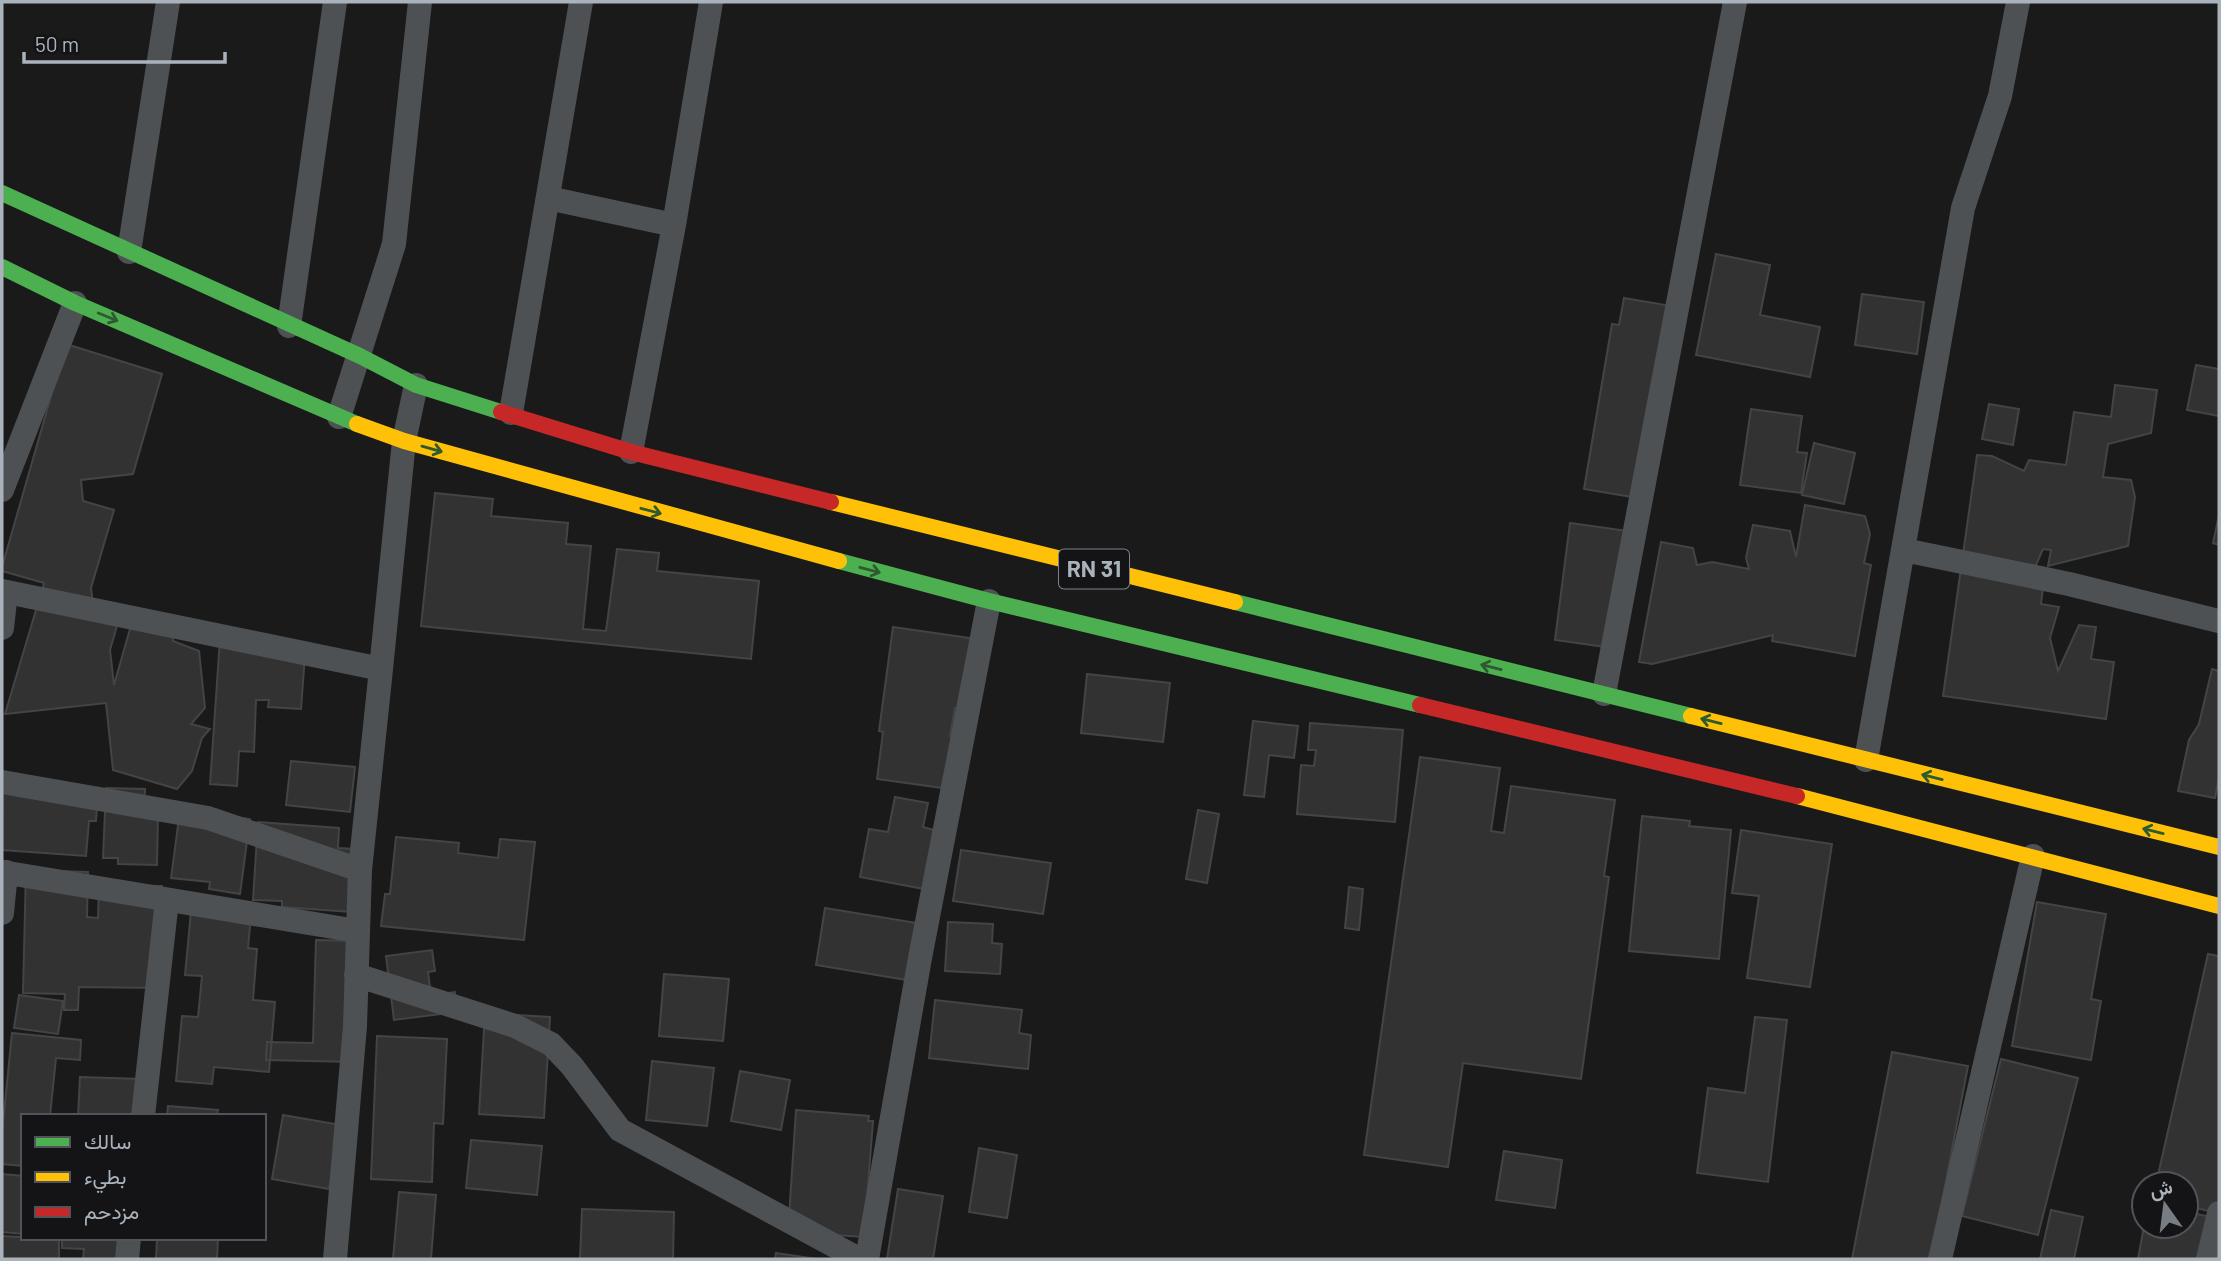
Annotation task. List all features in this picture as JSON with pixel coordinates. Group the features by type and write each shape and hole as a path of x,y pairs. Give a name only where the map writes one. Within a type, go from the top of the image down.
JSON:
{"highway":[{"name":"RN 31","path":"2,193 416,384 631,452 2219,847"},
{"name":"RN 31","path":"2,267 75,303 339,417 404,441 625,504 989,601 2033,856 2219,906"}],"street":[{"path":"129,252 168,2"},
{"path":"289,326 335,2"},
{"path":"339,417 394,244 400,208 420,2"},
{"path":"511,413 582,2"},
{"path":"631,452 674,225 711,2"},
{"path":"1604,694 1735,2"},
{"path":"1866,760 1963,208 2000,96 2018,2"},
{"path":"548,198 674,225"},
{"path":"2,490 75,303"},
{"path":"335,1259 354,1039 360,870 404,441 416,384"},
{"path":"1903,550 2069,584 2219,621"},
{"path":"2,628 4,592 381,669"},
{"path":"867,1259 920,958 989,601"},
{"path":"2,782 208,818 360,870"},
{"path":"1940,1259 2033,856"},
{"path":"2,914 4,872 356,930"},
{"path":"143,1114 167,900"},
{"path":"356,975 515,1026 551,1044 620,1130 859,1259"},
{"path":"2208,1259 2219,1213"},
{"path":"127,1259 129,1240"}],"building":[{"path":"1716,254 1770,265 1760,315 1820,327 1810,377 1696,355"},
{"path":"1862,294 1924,302 1917,354 1855,345"},
{"path":"1624,298 1677,307 1644,499 1584,489 1612,324 1619,325"},
{"path":"66,344 162,374 133,474 81,480 83,501 114,510 91,588 94,612 119,619 110,650 114,685 130,629 171,625 173,641 199,651 205,708 191,724 210,729 202,738 192,771 177,789 113,770 106,703 5,714 44,583 2,571 2,567"},
{"path":"2196,365 2219,369 2219,416 2187,410"},
{"path":"2115,385 2157,390 2151,433 2108,444 2103,477 2131,480 2135,497 2128,546 2048,566 2051,550 2043,549 2032,574 2044,580 2041,604 2059,607 2050,638 2058,671 2079,625 2096,627 2091,659 2114,662 2106,719 1943,696 1977,455 1992,456 2024,471 2029,460 2066,465 2074,412 2111,417"},
{"path":"1989,404 2019,409 2013,445 1982,439"},
{"path":"1751,409 1802,416 1797,452 1807,453 1801,493 1740,485"},
{"path":"1814,443 1855,453 1844,504 1802,495"},
{"path":"435,493 493,499 491,516 568,523 566,544 591,546 583,629 606,631 617,549 659,553 657,571 759,581 751,659 421,626"},
{"path":"1805,505 1865,516 1870,534 1864,563 1871,565 1855,656 1772,641 1773,635 1652,664 1639,662 1661,542 1693,548 1697,565 1712,562 1749,569 1746,558 1753,525 1790,531 1796,557"},
{"path":"2219,515 2219,545 2213,543"},
{"path":"1570,523 1628,531 1613,648 1555,640"},
{"path":"893,627 977,639 967,710 955,708 950,736 957,737 950,789 877,779 883,732 879,731"},
{"path":"220,639 305,655 301,709 268,707 269,700 256,700 254,752 239,751 237,786 210,784"},
{"path":"2212,669 2219,671 2219,777 2215,798 2178,791 2189,740 2199,724"},
{"path":"1087,674 1170,683 1163,742 1081,733"},
{"path":"1253,721 1298,726 1294,758 1269,755 1264,797 1244,795"},
{"path":"1310,723 1403,730 1395,822 1297,814 1301,765 1314,766 1316,750 1308,750"},
{"path":"1420,757 1500,768 1491,831 1504,833 1511,786 1615,800 1604,876 1609,877 1581,1079 1463,1063 1448,1167 1364,1155"},
{"path":"291,761 355,767 350,812 286,805"},
{"path":"3,781 97,806 96,821 89,821 86,856 2,850"},
{"path":"106,788 145,789 144,814 158,814 157,865 118,864 118,858 103,858"},
{"path":"895,797 928,803 923,827 934,830 924,889 860,877 869,829 888,832"},
{"path":"181,803 214,814 250,819 240,894 209,889 210,882 171,878"},
{"path":"1198,810 1219,814 1207,883 1186,879"},
{"path":"1642,816 1690,821 1689,826 1731,830 1719,959 1629,951"},
{"path":"258,822 339,828 338,848 355,849 351,912 282,907 282,901 253,900"},
{"path":"1741,830 1832,844 1810,987 1747,978 1759,896 1732,893"},
{"path":"396,837 459,843 458,853 498,858 500,839 535,842 524,940 381,926 385,894 390,894"},
{"path":"961,850 1051,863 1043,914 953,901"},
{"path":"26,870 88,872 87,917 98,918 99,885 162,886 159,988 79,987 78,1010 64,1010 65,994 23,993"},
{"path":"1349,887 1363,889 1359,930 1345,928"},
{"path":"192,901 252,905 248,948 257,949 253,1000 275,1002 269,1072 214,1067 212,1084 176,1081 182,1016 198,1017 202,976 185,975"},
{"path":"2037,902 2106,914 2091,999 2101,1001 2091,1060 2012,1046"},
{"path":"825,908 923,924 913,981 816,965"},
{"path":"948,922 993,924 992,943 1002,944 1000,974 945,971"},
{"path":"316,940 357,941 353,1062 266,1060 267,1042 313,1043"},
{"path":"432,950 435,971 428,972 431,995 455,992 457,1012 394,1020 386,956"},
{"path":"2208,954 2219,956 2219,1213 2200,1209 2200,1170 2159,1170"},
{"path":"664,974 729,979 723,1041 659,1036"},
{"path":"19,995 63,1001 58,1034 14,1028"},
{"path":"935,1000 1022,1010 1019,1033 1031,1035 1028,1069 929,1058"},
{"path":"485,1013 550,1017 544,1118 479,1114"},
{"path":"1755,1017 1787,1020 1768,1182 1697,1173 1708,1088 1745,1093"},
{"path":"12,1033 81,1040 80,1060 56,1058 50,1114 21,1114 21,1166 2,1164 2,1133"},
{"path":"377,1036 447,1039 443,1124 434,1123 432,1182 371,1179"},
{"path":"1892,1052 1968,1066 1931,1259 1852,1259"},
{"path":"2001,1059 2078,1078 2038,1235 1962,1216"},
{"path":"652,1061 714,1068 707,1126 646,1120"},
{"path":"740,1071 790,1080 781,1130 731,1121"},
{"path":"80,1077 142,1079 140,1114 78,1114"},
{"path":"168,1106 218,1110 217,1114 167,1114"},
{"path":"796,1110 869,1116 868,1121 873,1121 864,1237 788,1232"},
{"path":"283,1115 341,1125 329,1189 272,1179"},
{"path":"471,1140 542,1146 537,1195 466,1188"},
{"path":"979,1148 1017,1155 1007,1218 969,1212"},
{"path":"1504,1151 1562,1160 1555,1208 1496,1200"},
{"path":"2,1174 21,1176 21,1234 2,1232"},
{"path":"898,1189 943,1196 933,1259 887,1259"},
{"path":"399,1192 436,1195 431,1259 393,1259"},
{"path":"582,1209 674,1212 673,1259 580,1259"},
{"path":"2051,1210 2083,1217 2074,1259 2040,1259"},
{"path":"2200,1215 2217,1218 2208,1259 2138,1259 2141,1240 2200,1240"},
{"path":"2,1236 21,1237 21,1240 59,1240 59,1259 2,1259"},
{"path":"62,1240 125,1240 124,1259 83,1259 84,1249 62,1248"},
{"path":"157,1240 218,1240 217,1259 156,1259"},
{"path":"776,1253 817,1259 775,1259"}],"traffic: fast":[{"path":"2,193 360,356 416,385 501,412"},
{"path":"2,267 75,303 357,424"},
{"path":"839,561 989,601 1420,705"},
{"path":"1235,602 1691,716"}],"traffic: slow":[{"path":"357,424 404,441 839,561"},
{"path":"831,502 1235,602"},
{"path":"1691,716 2219,847"},
{"path":"1797,796 2219,906"}],"traffic: jam":[{"path":"501,412 631,452 831,502"},
{"path":"1420,705 1797,796"}]}
